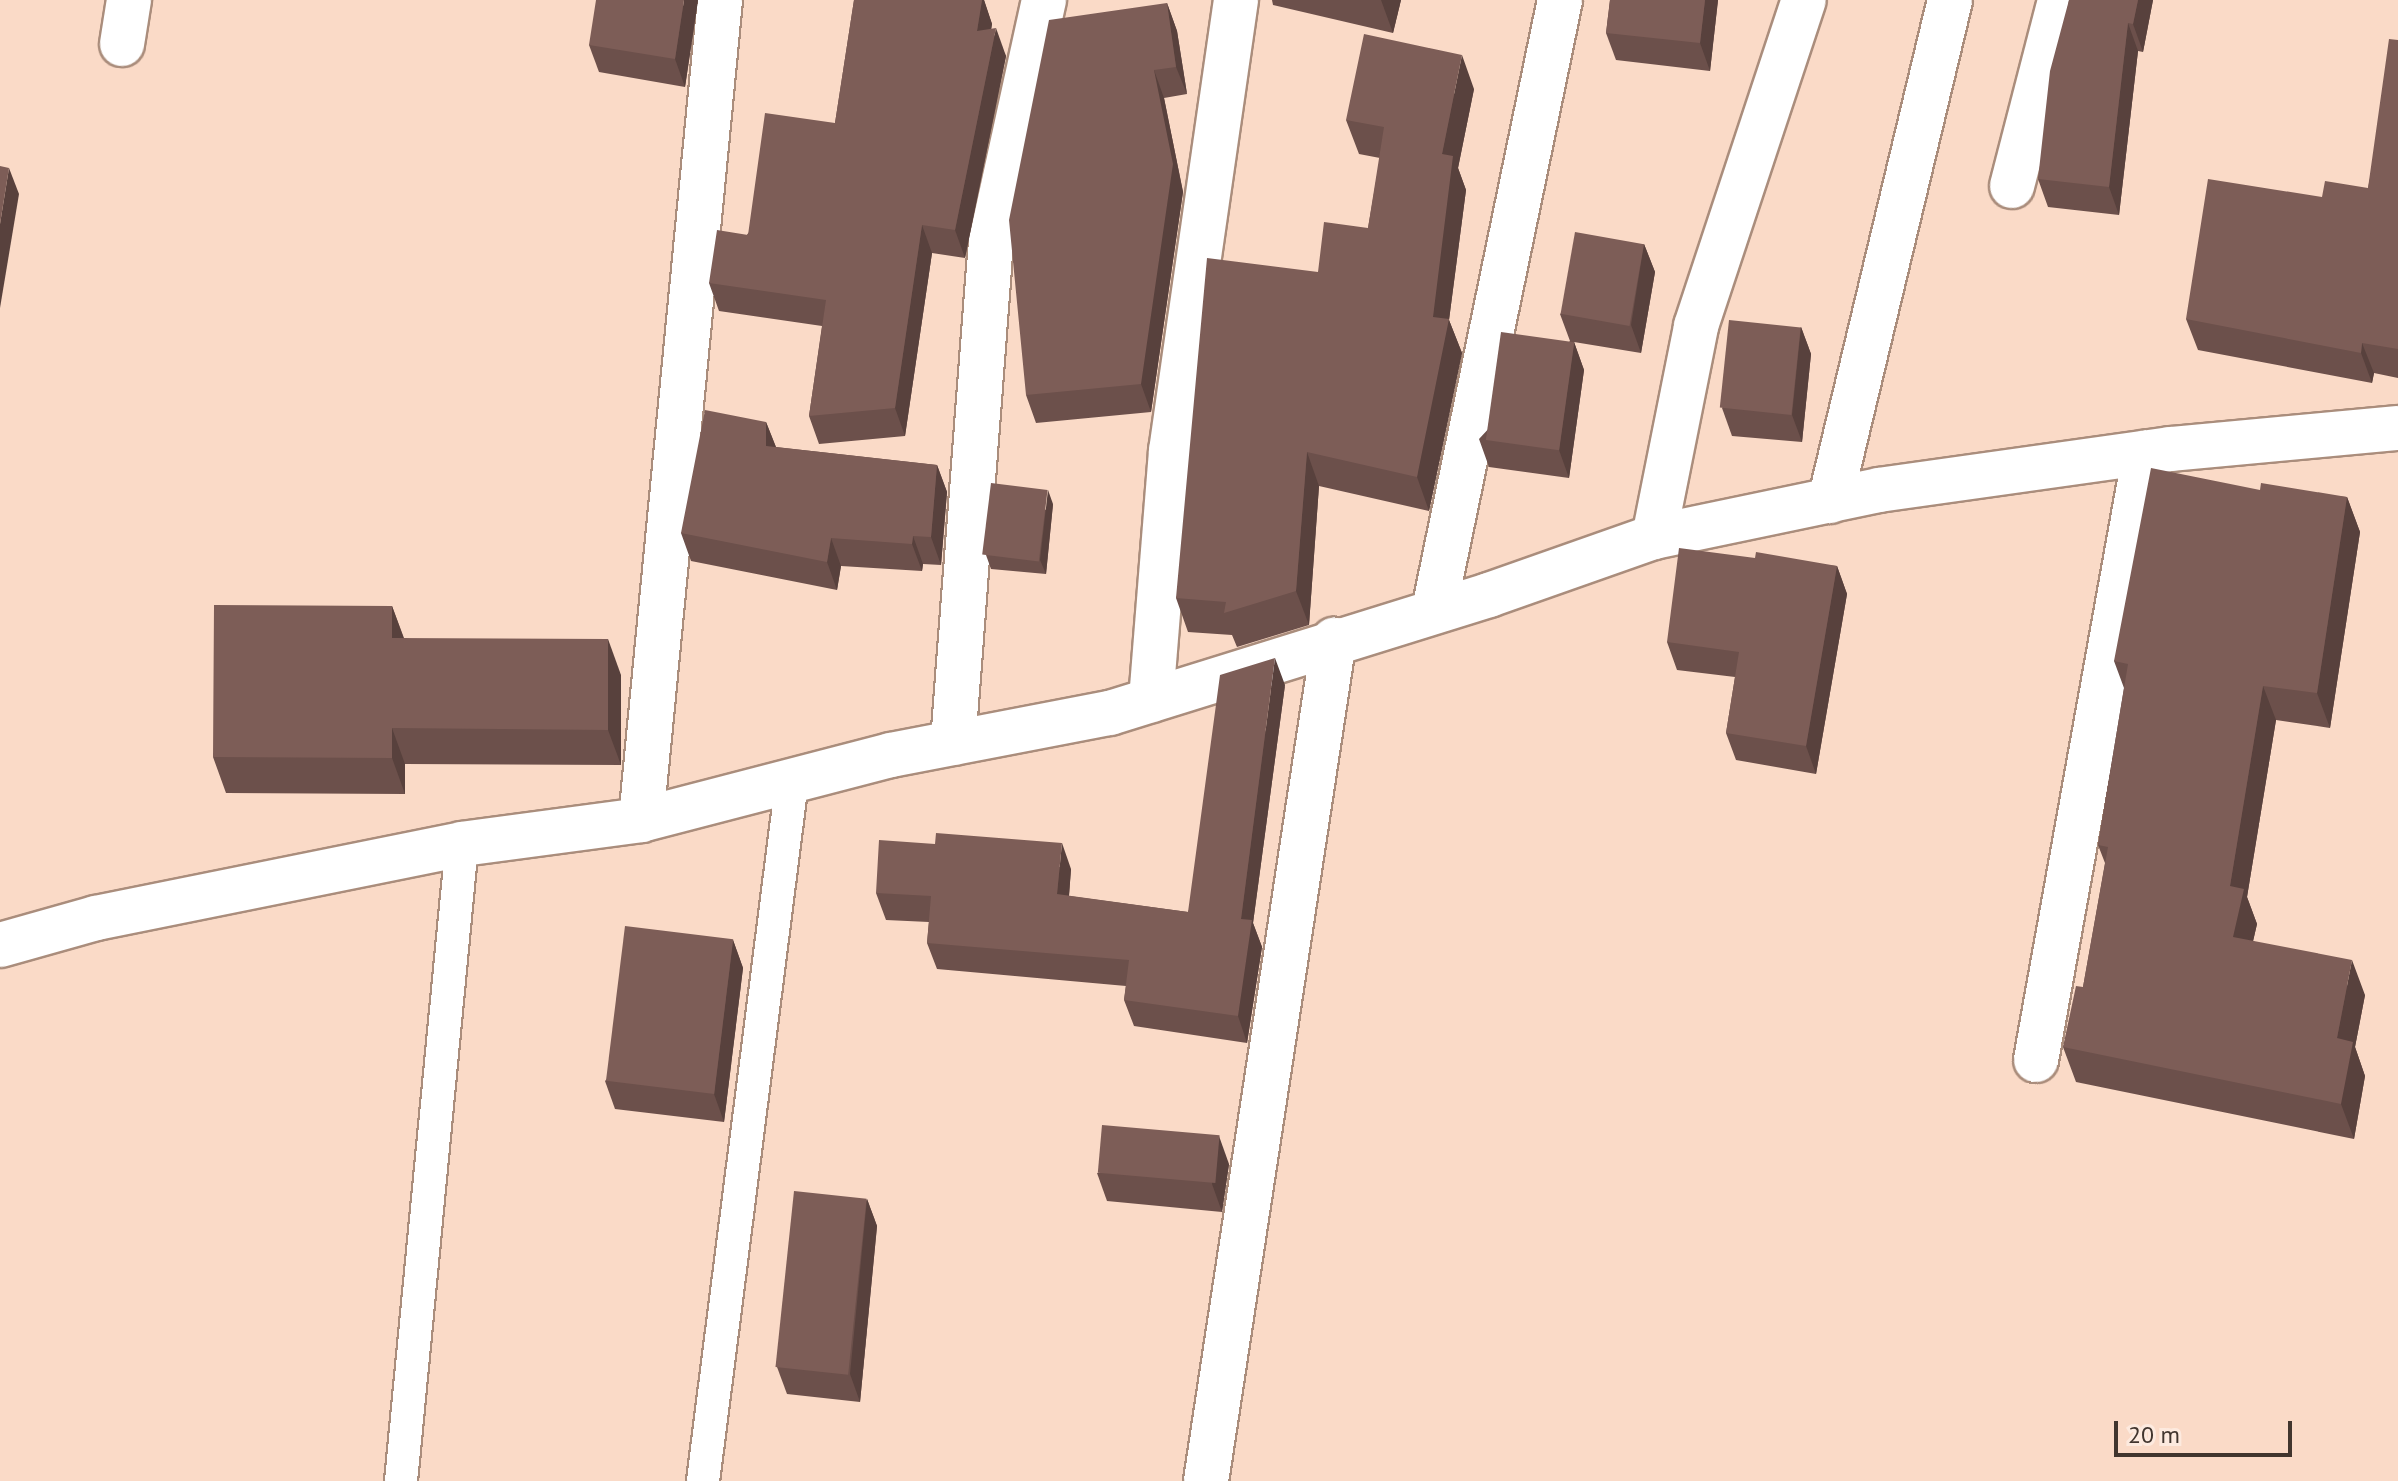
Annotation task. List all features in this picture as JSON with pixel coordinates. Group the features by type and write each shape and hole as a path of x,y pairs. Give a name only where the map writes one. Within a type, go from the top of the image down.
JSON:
{"street":[{"path":"122,44 129,0"},
{"path":"641,820 720,0"},
{"path":"953,743 991,241 1044,0"},
{"path":"1151,700 1171,451 1236,0"},
{"path":"1434,610 1560,0"},
{"path":"1654,537 1696,326 1804,0"},
{"path":"1830,501 1950,0"},
{"path":"2012,186 2060,0"},
{"path":"0,945 96,918 462,844 641,820 953,743 1110,713 1654,537 1830,501 2145,453 2398,428"},
{"path":"2036,1060 2145,453"},
{"path":"1206,1481 1334,640"}],"lane":[{"path":"703,1481 792,781"},
{"path":"401,1481 462,844"}],"building":[{"path":"596,0 684,0 675,59 589,45"},
{"path":"854,0 982,0 977,31 996,28 955,230 922,225 895,408 809,416 826,300 709,283 717,230 748,235 765,113 835,123"},
{"path":"1610,0 1705,0 1700,43 1606,33"},
{"path":"2069,0 2138,0 2133,24 2128,23 2109,187 2038,179 2050,71"},
{"path":"1167,3 1176,67 1154,70 1173,164 1141,384 1026,395 1009,220 1049,20"},
{"path":"1364,34 1462,55 1442,154 1453,156 1433,317 1449,319 1417,477 1307,452 1296,591 1224,613 1226,602 1176,598 1207,258 1318,272 1324,222 1368,228 1384,127 1346,120"},
{"path":"2389,39 2398,40 2398,349 2362,343 2361,353 2186,319 2208,179 2322,197 2325,181 2368,188"},
{"path":"0,166 9,168 0,224"},
{"path":"1575,232 1644,244 1630,326 1561,314"},
{"path":"1729,320 1801,328 1791,415 1720,408"},
{"path":"1501,332 1574,342 1559,450 1486,440"},
{"path":"705,410 766,422 766,446 937,465 931,537 913,536 912,544 831,538 827,562 681,533"},
{"path":"2151,468 2260,490 2261,483 2347,497 2317,693 2263,686 2230,886 2244,889 2233,937 2352,960 2337,1038 2353,1042 2341,1104 2063,1047 2076,986 2083,987 2108,847 2098,845 2128,664 2114,661"},
{"path":"991,483 1048,490 1039,561 982,554"},
{"path":"1679,548 1755,558 1756,552 1837,566 1806,746 1726,733 1739,652 1667,642"},
{"path":"214,605 392,606 392,638 608,639 608,730 392,728 392,758 213,757"},
{"path":"1275,658 1241,919 1252,920 1238,1016 1124,1000 1129,960 927,943 931,896 876,893 879,840 935,844 936,833 1062,843 1057,894 1188,912 1220,675"},
{"path":"625,926 733,939 714,1094 606,1081"},
{"path":"1102,1125 1220,1135 1215,1183 1098,1173"},
{"path":"794,1191 867,1199 848,1375 775,1367"}]}
